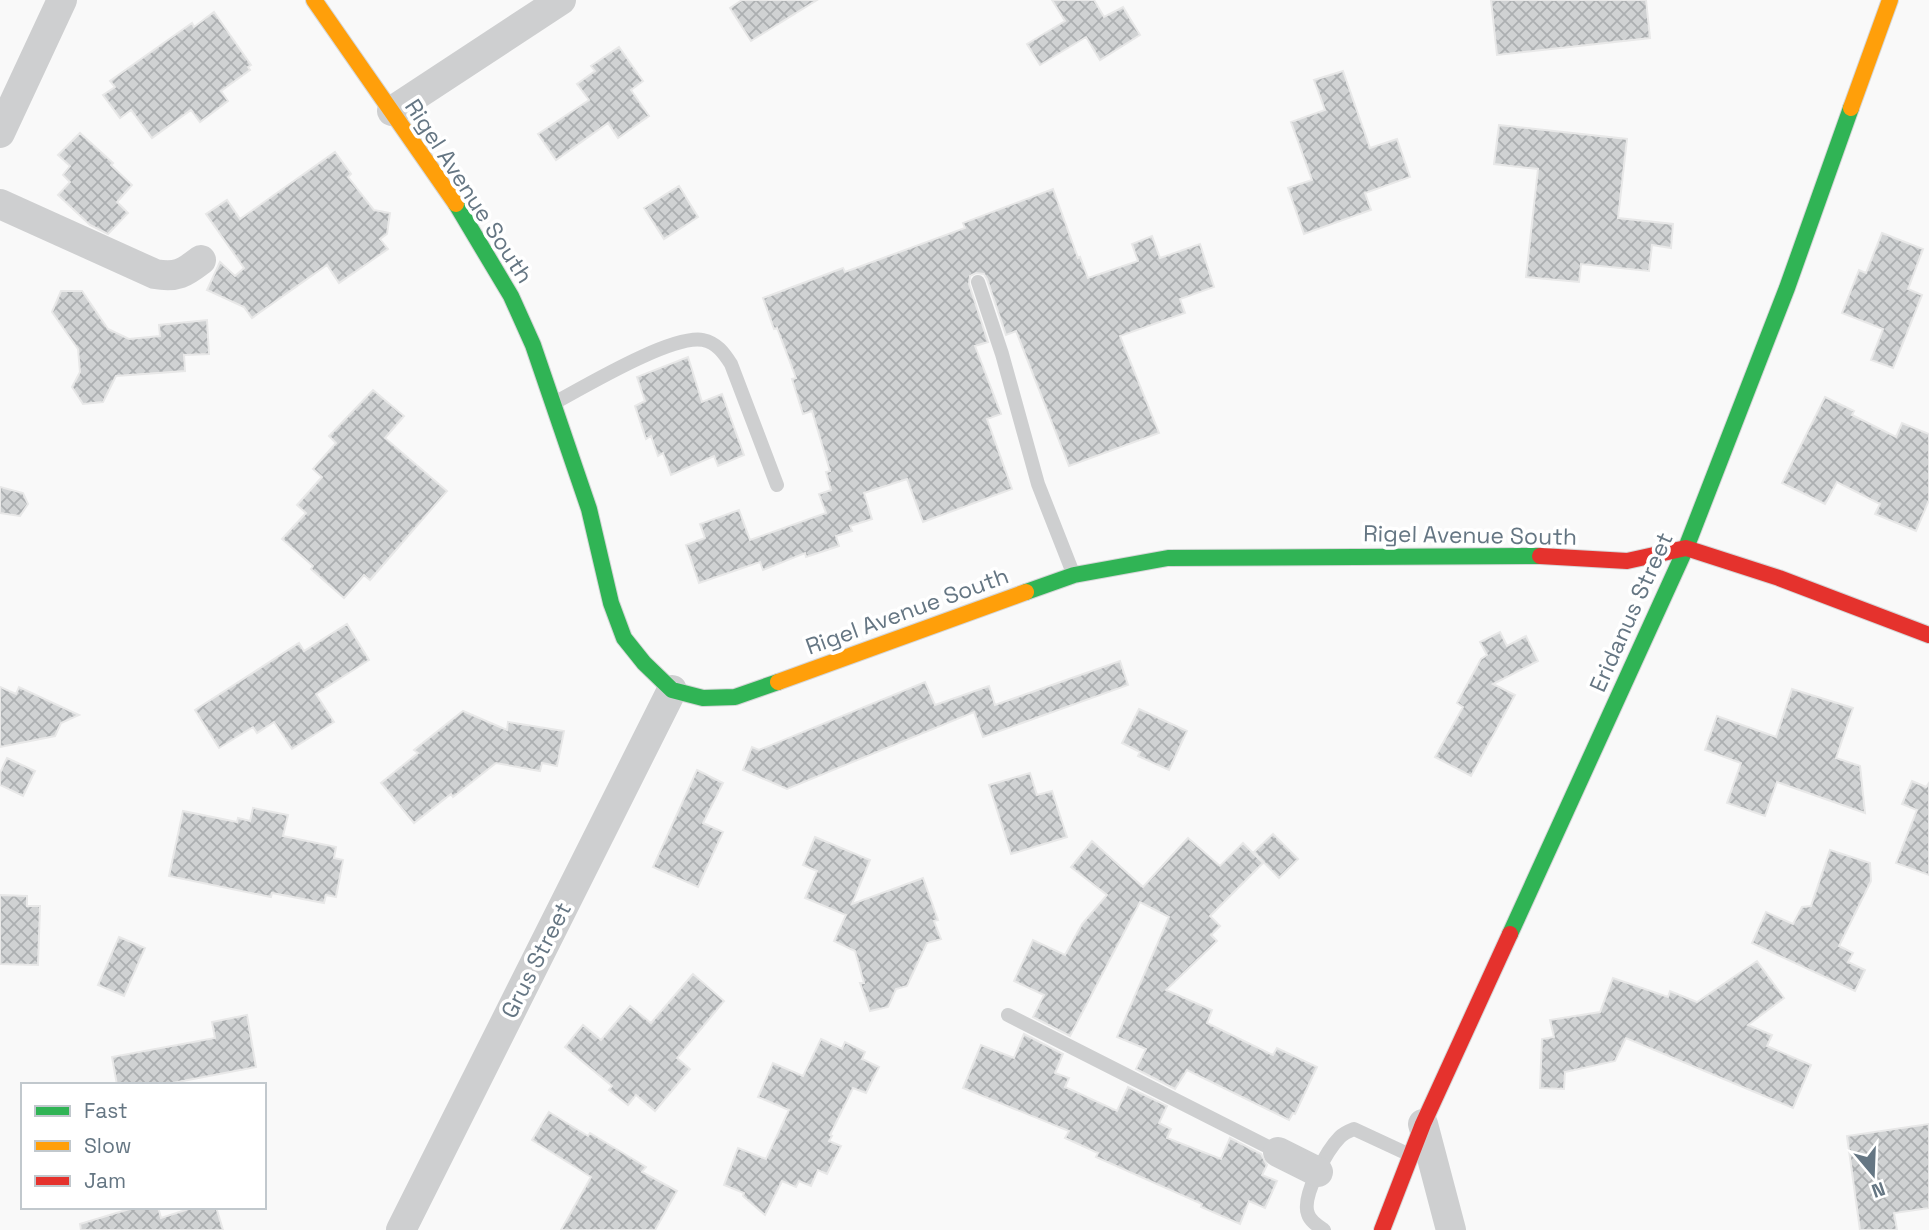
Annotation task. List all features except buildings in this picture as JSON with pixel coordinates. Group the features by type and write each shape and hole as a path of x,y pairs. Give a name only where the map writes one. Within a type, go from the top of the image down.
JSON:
{"main road":[{"name":"Rigel Avenue South","path":"314,0 465,217 511,296 533,345 589,509 611,603 624,638 643,663 672,690 703,698 735,697 1074,575 1168,558 1536,556 1627,561 1686,548"},
{"name":"Eridanus Street","path":"1382,1230 1413,1156 1423,1124 1686,548 1787,288 1890,0"},
{"path":"1686,548 1779,578 1929,635"}],"street":[{"path":"0,132 62,0"},
{"path":"392,111 561,0"},
{"path":"0,204 155,274 172,277 201,260"},
{"name":"Grus Street","path":"401,1230 672,690"},
{"path":"1423,1124 1451,1230"},
{"path":"1278,1152 1318,1172"}],"lane":[{"path":"978,282 1002,354 1038,484 1074,575"},
{"path":"553,404 614,370 681,341 702,340 723,351 731,364 777,485"},
{"path":"1008,1015 1278,1152"},
{"path":"1324,1230 1308,1214 1306,1202 1318,1172 1338,1139 1354,1129 1413,1156"}],"traffic: fast":[{"path":"1510,934 1686,548 1787,288 1851,108"},
{"path":"456,204 511,296 533,345 589,509 611,603 624,638 644,663 672,690 703,698 735,697 778,682"},
{"path":"1026,592 1074,575 1168,558 1540,556"}],"traffic: slow":[{"path":"314,0 456,204"},
{"path":"1851,108 1890,0"},
{"path":"778,682 1026,592"}],"traffic: jam":[{"path":"1540,556 1627,561 1686,548 1779,578 1929,635"},
{"path":"1382,1230 1423,1124 1510,934"}]}
